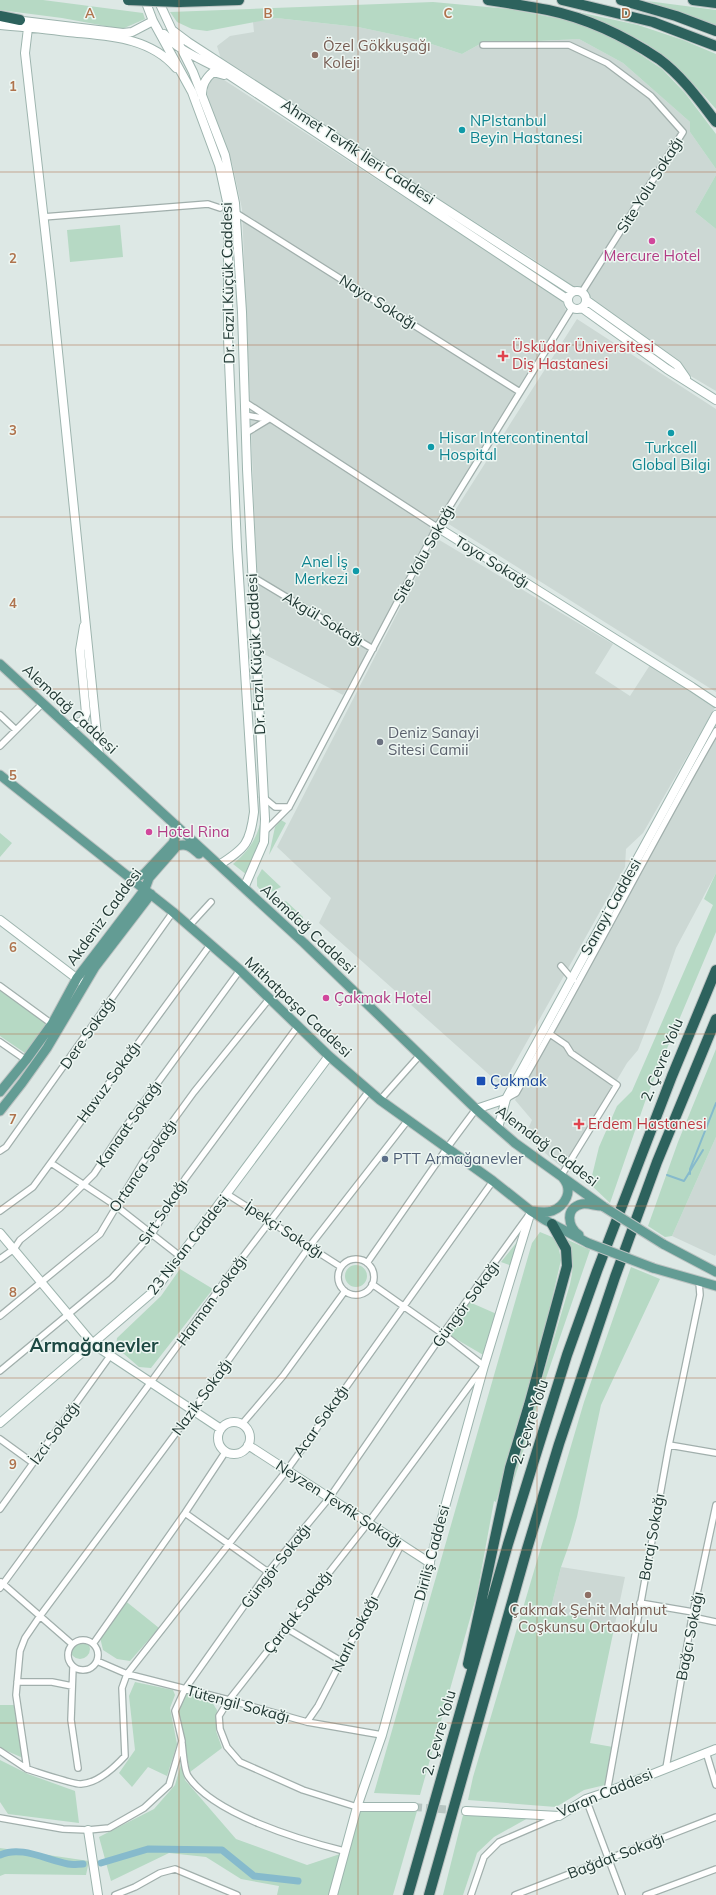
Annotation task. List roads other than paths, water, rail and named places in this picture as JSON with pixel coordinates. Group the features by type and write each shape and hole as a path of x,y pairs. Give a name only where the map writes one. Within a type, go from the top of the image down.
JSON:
{"highway":[{"path":"128,0 179,2 239,0"},
{"path":"488,0 549,10 589,22 624,39 660,60 690,89 716,122"},
{"path":"562,0 653,22 716,46"},
{"path":"621,0 676,16 716,31"},
{"path":"693,0 716,3"},
{"path":"0,17 20,20"},
{"name":"2. Çevre Yolu","path":"408,1895 530,1471 567,1355 597,1271 672,1076 716,970"},
{"path":"429,1895 527,1549 559,1444 615,1277 654,1169 716,1019"},
{"path":"439,1787 483,1601 510,1468 531,1398 567,1266 566,1249 552,1224"}],"main road":[{"name":"Alemdağ Caddesi","path":"0,664 244,888 476,1109 515,1143 604,1207 663,1244 716,1272"},
{"name":"Mithatpaşa Caddesi","path":"0,775 173,912 240,970 329,1056 369,1091 493,1181 531,1211 552,1224 588,1242 653,1268 699,1282"},
{"name":"Akdeniz Caddesi","path":"129,876 135,878 144,874 173,843 176,825"},
{"name":"Akdeniz Caddesi","path":"0,1092 26,1060 81,981 148,892 149,878 178,846 184,844 191,847 245,895 259,902"},
{"name":"Akdeniz Caddesi","path":"0,1109 22,1083 47,1048 81,981"},
{"path":"531,1211 551,1211 563,1204 569,1190 567,1182 561,1176"},
{"path":"588,1242 572,1227 569,1218 571,1212 575,1207 583,1204 604,1207"},
{"path":"699,1282 707,1282 716,1286"}],"street":[{"path":"145,0 153,21 165,36 181,49"},
{"name":"Ahmet Tevfik İleri Caddesi","path":"158,0 172,30 188,42 570,295"},
{"path":"20,20 124,33 132,32 153,21"},
{"name":"Dr. Fazıl Küçük Caddesi","path":"153,21 187,81 219,165 228,206 228,304 237,547 254,812 252,831 247,842 240,852 219,865"},
{"path":"0,25 98,35 140,43 154,49 170,61 187,81"},
{"path":"28,28 24,53 43,217 99,755"},
{"name":"Dr. Fazıl Küçük Caddesi","path":"172,30 193,72 228,164 236,213 242,312 252,577 265,831 261,853 244,888"},
{"name":"Site Yolu Sokağı","path":"483,45 569,45 607,62 645,91 683,132 582,292"},
{"name":"Ahmet Tevfik İleri Caddesi","path":"181,49 214,66 570,295"},
{"path":"203,101 203,84 213,72 220,73 237,82"},
{"path":"43,217 208,204 220,208"},
{"name":"Naya Sokağı","path":"236,213 520,392"},
{"path":"689,382 677,365 586,300 582,292 577,290 570,295 568,304 572,308 582,308 667,369 716,400"},
{"path":"582,308 586,300"},
{"name":"Site Yolu Sokağı","path":"265,831 289,807 437,527 572,308"},
{"name":"Toya Sokağı","path":"245,402 437,527 692,686 716,703"},
{"path":"232,416 245,416"},
{"name":"Toya Sokağı","path":"245,416 269,419"},
{"path":"246,433 269,419"},
{"name":"Akgül Sokağı","path":"252,577 373,649"},
{"path":"67,726 82,721 86,713 80,650 80,640 85,620"},
{"path":"0,746 43,703"},
{"path":"0,715 16,730"},
{"name":"Sanayi Caddesi","path":"476,1109 506,1099 516,1093 550,1034 574,981 716,715"},
{"name":"Sanayi Caddesi","path":"498,1128 506,1099 716,731"},
{"path":"263,797 275,807 289,807"},
{"path":"189,926 211,902"},
{"name":"Dere Sokağı","path":"0,1151 6,1147 173,912"},
{"path":"0,920 81,981"},
{"name":"Havuz Sokağı","path":"0,1211 32,1187 210,945"},
{"path":"561,966 574,981"},
{"name":"Kanaat Sokağı","path":"0,1259 14,1249 20,1240 60,1208 94,1174 121,1133 240,970"},
{"path":"0,986 52,1024"},
{"name":"Ortanca Sokağı","path":"0,1316 100,1234 143,1162 194,1092 269,999"},
{"name":"Sırt Sokağı","path":"0,1370 112,1278 152,1234 185,1179 298,1026"},
{"path":"550,1034 566,1045 572,1053 617,1085 561,1176"},
{"path":"0,1042 26,1060"},
{"path":"380,1100 420,1055"},
{"name":"23 Nisan Caddesi","path":"0,1422 151,1294 181,1257 329,1056"},
{"name":"Harman Sokağı","path":"1,1584 150,1382 369,1091"},
{"path":"367,1263 476,1109"},
{"name":"Nazik Sokağı","path":"27,1769 16,1695 20,1651 25,1638 193,1410 309,1247 408,1120"},
{"path":"51,1162 116,1206 181,1257"},
{"name":"Acar Sokağı","path":"127,1674 287,1470 402,1306 493,1181"},
{"name":"İpekçi Sokağı","path":"227,1194 341,1267"},
{"name":"Güngör Sokağı","path":"0,1818 63,1829 88,1830 109,1828 144,1808 169,1785 182,1741 175,1711 185,1689 268,1572 330,1497 443,1334 531,1211"},
{"name":"Diriliş Caddesi","path":"333,1895 357,1807 382,1735 484,1366 531,1211"},
{"path":"0,1233 93,1344 221,1429"},
{"path":"355,1259 367,1263 373,1272 372,1284 361,1294 350,1294 345,1291 338,1279 341,1267 349,1260 355,1259"},
{"name":"Baraj Sokağı","path":"607,1792 668,1446 700,1295 699,1282"},
{"path":"372,1284 443,1334 484,1366"},
{"path":"242,1424 283,1376 345,1291"},
{"name":"İzci Sokağı","path":"0,1509 110,1356"},
{"name":"Çardak Sokağı","path":"357,1807 303,1790 240,1762 227,1747 220,1729 219,1716 229,1700 368,1523 484,1366"},
{"path":"228,1423 242,1424 249,1436 248,1444 245,1449 236,1453 226,1451 219,1444 219,1434 221,1429 228,1423"},
{"path":"0,1439 33,1463"},
{"name":"Neyzen Tevfik Sokağı","path":"248,1444 430,1564"},
{"path":"668,1446 716,1454"},
{"path":"93,1644 185,1513 226,1451"},
{"name":"Bağcı Sokağı","path":"666,1768 693,1615 716,1505"},
{"path":"185,1513 268,1572"},
{"name":"Narlı Sokağı","path":"307,1722 341,1661 401,1545"},
{"path":"1,1584 72,1644"},
{"path":"640,1603 693,1615 716,1622"},
{"path":"286,1628 341,1661"},
{"path":"73,1667 83,1671 93,1667 97,1661 97,1650 93,1644 83,1640 72,1644 67,1654 73,1667 71,1720 78,1768"},
{"name":"Tütengil Sokağı","path":"97,1661 127,1674 307,1722 382,1735"},
{"path":"0,1751 27,1769 81,1784 94,1780 114,1769 125,1756 122,1688 127,1674"},
{"path":"17,1682 52,1682 72,1686"},
{"path":"182,1741 187,1775 208,1798 256,1822 305,1842 344,1851"},
{"name":"Varan Caddesi","path":"466,1811 559,1816 586,1799 716,1749"},
{"path":"706,1752 716,1785"},
{"path":"586,1799 622,1895"},
{"path":"357,1807 414,1807"},
{"path":"471,1895 484,1858 499,1842 559,1816"},
{"name":"Bağdat Sokağı","path":"515,1895 609,1860 716,1817"},
{"path":"88,1830 98,1895"},
{"path":"115,1895 135,1887 160,1873 175,1869 227,1893 237,1895"},
{"path":"646,1895 716,1869"}],"waterway":[{"path":"690,1174 690,1169 716,1103"},
{"path":"667,1175 684,1181 703,1150"},
{"path":"101,1863 148,1849 222,1850 254,1876 298,1881"},
{"path":"0,1855 8,1852 25,1852 68,1864 83,1864"}],"tunnel":[{"path":"414,1807 466,1811"}],"place":[{"name":"Özel Gökkuşağı Koleji","path":"315,55"},
{"name":"NPIstanbul Beyin Hastanesi","path":"462,130"},
{"name":"Mercure Hotel","path":"652,241"},
{"name":"Üsküdar Üniversitesi Diş Hastanesi","path":"503,356"},
{"name":"Turkcell Global Bilgi","path":"671,433"},
{"name":"Hisar Intercontinental Hospital","path":"431,447"},
{"name":"Anel İş Merkezi","path":"356,571"},
{"name":"Deniz Sanayi Sitesi Camii","path":"380,742"},
{"name":"Hotel Rina","path":"149,832"},
{"name":"Çakmak Hotel","path":"326,998"},
{"name":"Çakmak","path":"481,1081"},
{"name":"Erdem Hastanesi","path":"579,1124"},
{"name":"PTT Armağanevler","path":"385,1159"},
{"name":"Çakmak Şehit Mahmut Coşkunsu Ortaokulu","path":"588,1595"}],"district":[{"name":"Armağanevler","path":"94,1345"}]}
